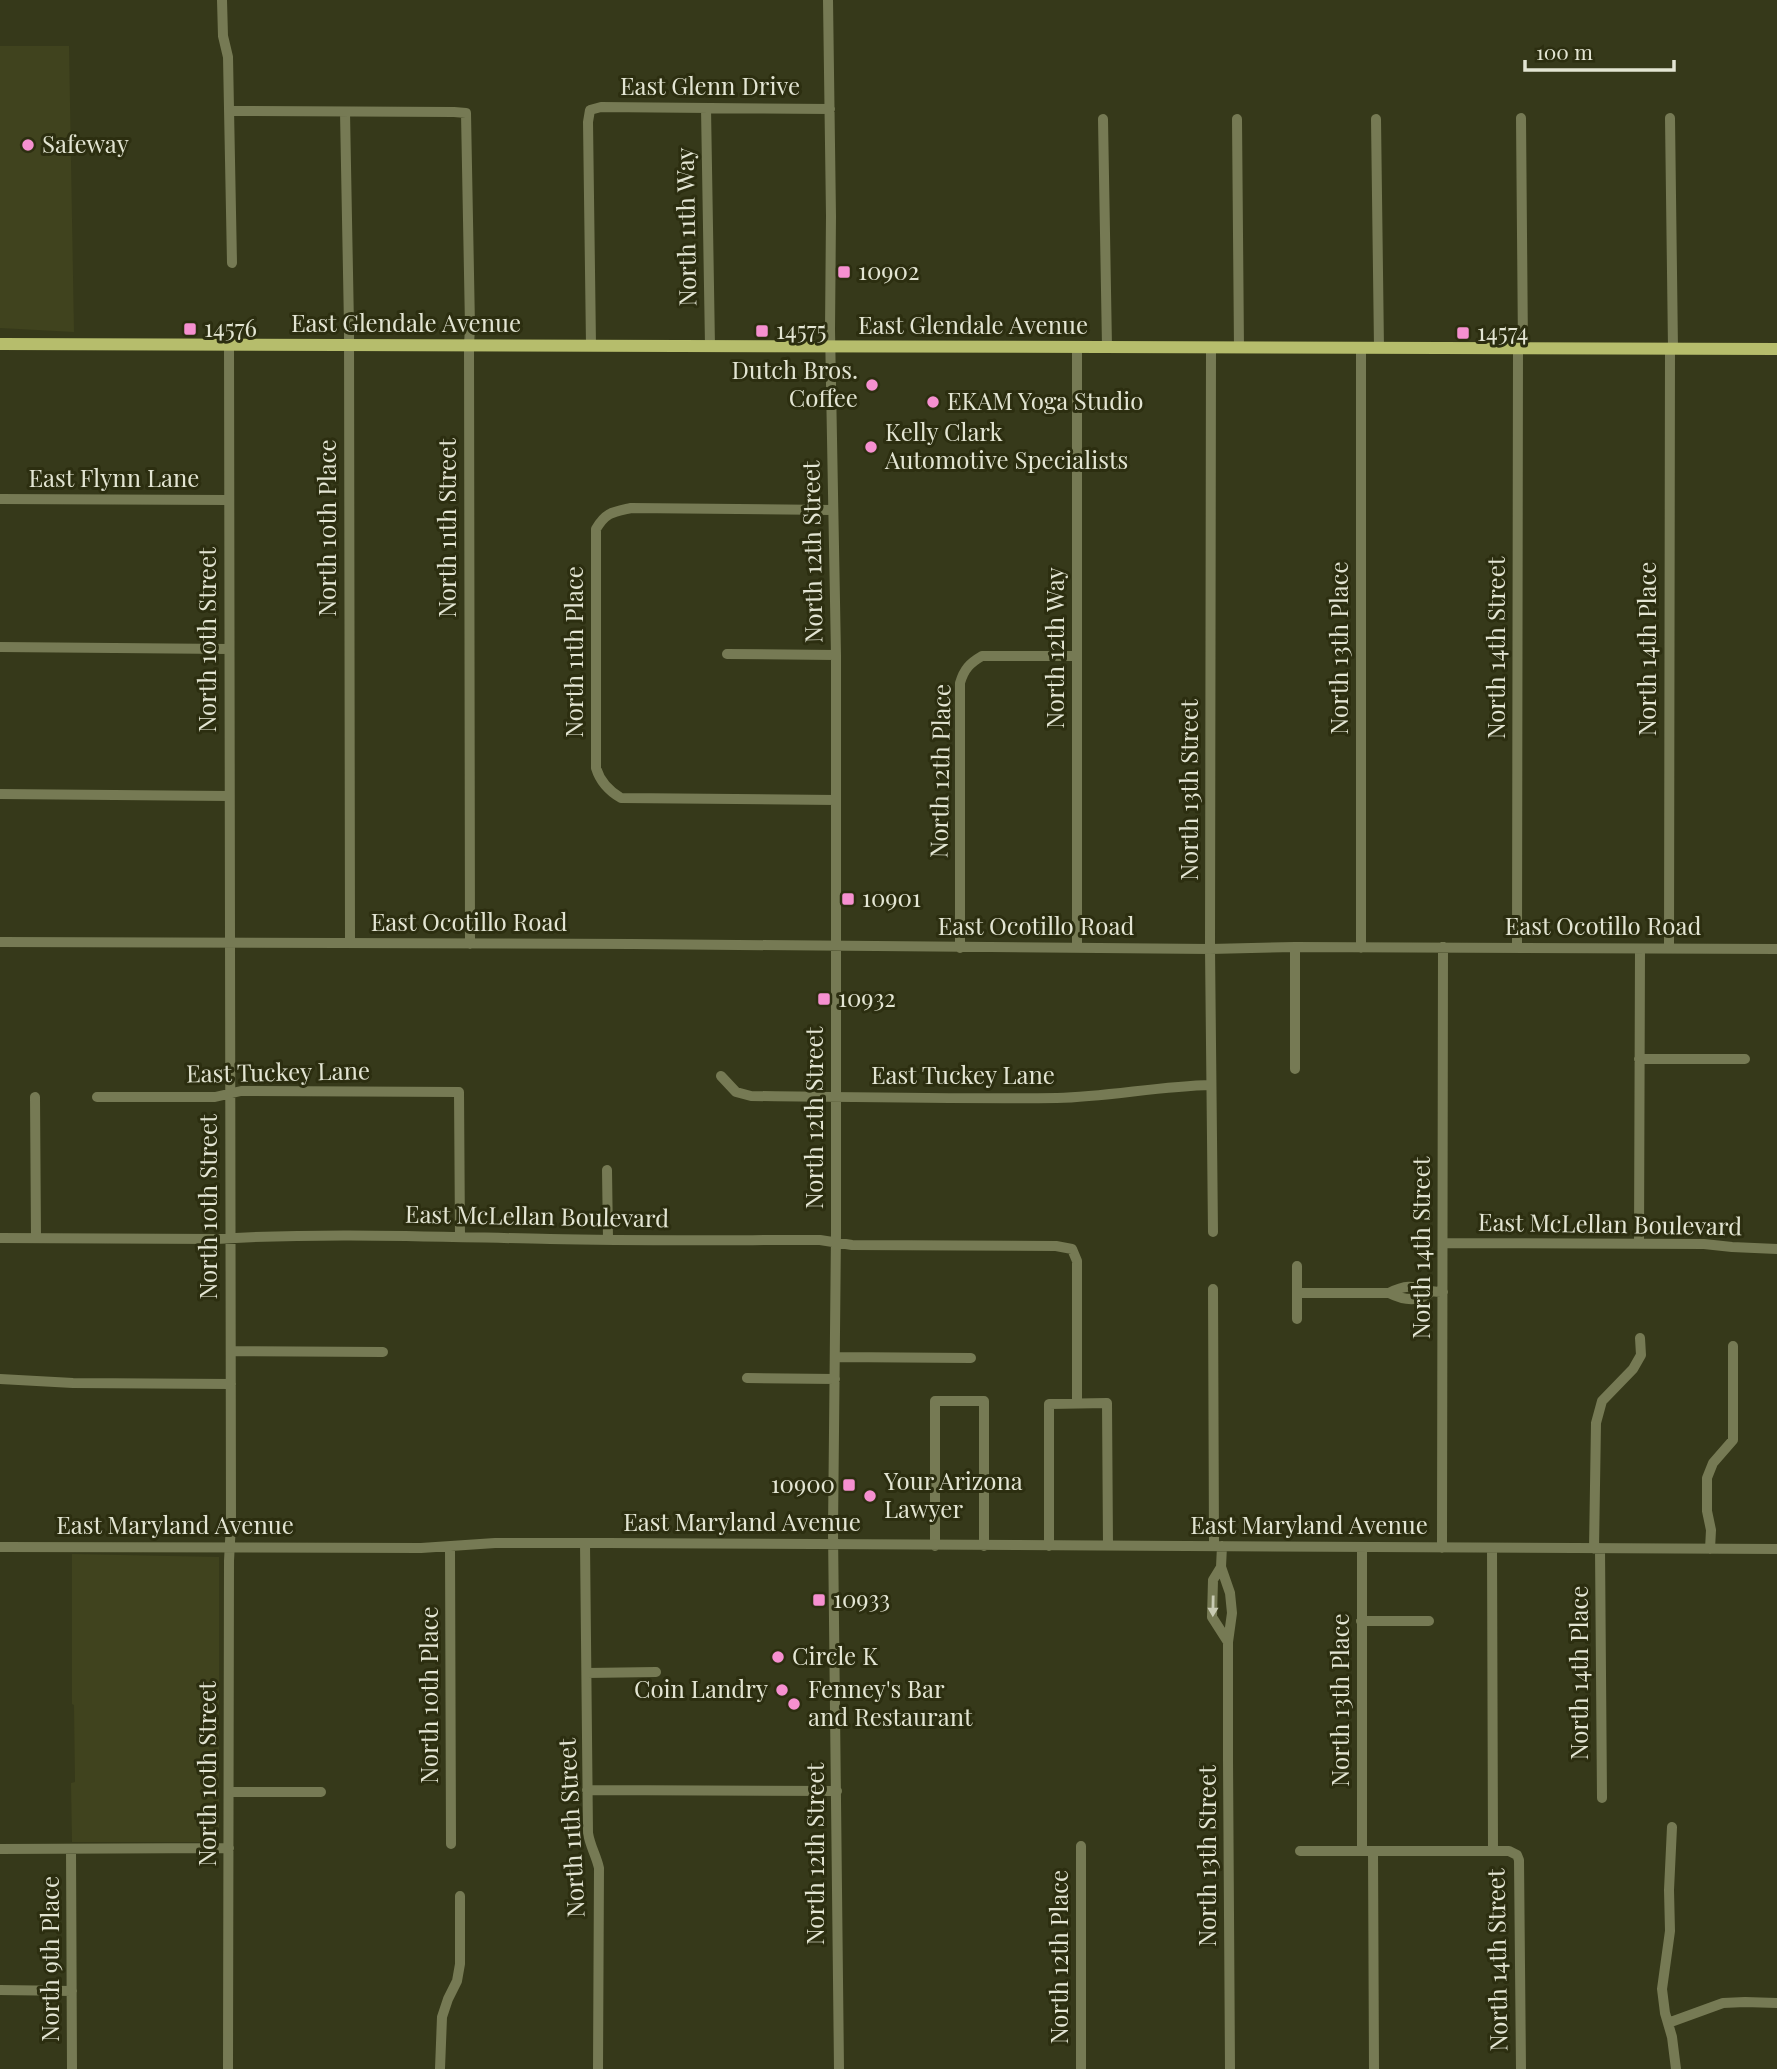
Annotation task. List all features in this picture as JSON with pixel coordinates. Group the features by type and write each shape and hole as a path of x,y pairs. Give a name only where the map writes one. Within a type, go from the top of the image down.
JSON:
{"main road":[{"name":"East Glendale Avenue","path":"0,344 1777,349"}],"street":[{"path":"222,0 223,36 228,57 232,263"},
{"name":"North 12th Street","path":"828,0 832,510 836,655 834,1545 839,2069"},
{"name":"East Glenn Drive","path":"591,345 590,110 601,107 830,109"},
{"name":"North 11th Way","path":"706,108 710,346"},
{"path":"229,111 345,112"},
{"name":"North 11th Street","path":"345,112 466,113 470,300 470,944"},
{"name":"North 10th Place","path":"345,112 350,943"},
{"name":"North 14th Street","path":"1517,947 1521,118"},
{"name":"North 14th Place","path":"1669,948 1672,349 1670,118"},
{"path":"1237,119 1240,348"},
{"path":"1376,119 1379,348"},
{"path":"1103,120 1107,347"},
{"name":"North 10th Street","path":"228,2069 231,1384 229,344"},
{"name":"North 12th Way","path":"1077,347 1077,948"},
{"name":"North 13th Street","path":"1211,348 1210,949 1213,1232"},
{"name":"North 13th Place","path":"1361,348 1361,948"},
{"name":"East Flynn Lane","path":"0,499 229,500"},
{"name":"North 11th Place","path":"832,510 631,508 603,517 596,529 596,768 598,777 612,793 621,798 836,800"},
{"path":"0,647 229,649"},
{"path":"727,654 836,655"},
{"name":"North 12th Place","path":"960,948 962,674 971,663 982,656 1077,656"},
{"path":"0,794 229,796"},
{"name":"East Ocotillo Road","path":"0,942 1210,949 1777,949"},
{"path":"1295,947 1295,1069"},
{"name":"North 14th Street","path":"1442,1548 1443,947"},
{"path":"1639,1244 1640,949"},
{"path":"1639,1059 1745,1059"},
{"name":"East Tuckey Lane","path":"721,1076 736,1092 751,1096 1057,1098 1211,1085"},
{"name":"East Tuckey Lane","path":"97,1097 215,1097 241,1091 459,1092 460,1237"},
{"path":"36,1097 36,1238"},
{"path":"607,1170 608,1239"},
{"name":"East McLellan Boulevard","path":"0,1238 460,1237 820,1240 852,1245 1056,1246 1072,1249 1077,1261 1077,1404"},
{"name":"East McLellan Boulevard","path":"1443,1243 1704,1244 1777,1248"},
{"path":"1297,1265 1297,1319"},
{"path":"1389,1293 1401,1287 1422,1287 1431,1292 1443,1292"},
{"path":"1410,1287 1410,1299"},
{"name":"North 13th Street","path":"1213,1289 1218,1546 1232,1613 1228,1642 1230,2069"},
{"path":"1297,1293 1389,1293 1402,1299 1423,1299 1431,1292"},
{"name":"North 14th Place","path":"1602,1798 1596,1423 1602,1401 1633,1369 1641,1355 1640,1338"},
{"path":"1710,1549 1707,1478 1713,1463 1733,1440 1733,1346"},
{"path":"231,1352 383,1352"},
{"path":"835,1357 971,1358"},
{"path":"747,1378 835,1379"},
{"path":"0,1379 73,1383 231,1384"},
{"path":"934,1546 934,1401 984,1401 984,1546"},
{"path":"1049,1546 1049,1404 1107,1404 1108,1546"},
{"name":"North 11th Street","path":"585,1543 589,1845 599,1868 598,2069"},
{"name":"East Maryland Avenue","path":"0,1547 450,1547 585,1543 1777,1549"},
{"name":"North 10th Place","path":"450,1547 451,1844"},
{"name":"North 13th Place","path":"1362,1548 1361,1621 1374,2069"},
{"name":"North 14th Street","path":"1492,1548 1493,1851 1513,1853 1519,1860 1521,2069"},
{"name":"North 13th Street","path":"1221,1567 1213,1580 1212,1617 1228,1642"},
{"path":"1361,1621 1429,1621"},
{"path":"587,1673 656,1672"},
{"path":"587,1790 837,1791"},
{"path":"229,1792 321,1792"},
{"path":"1672,1827 1670,1931 1662,1989 1676,2069"},
{"name":"North 12th Place","path":"1081,1846 1081,2069"},
{"path":"0,1849 229,1848"},
{"name":"North 9th Place","path":"71,1849 72,2069"},
{"path":"1300,1851 1493,1851"},
{"path":"440,2069 442,2017 457,1981 460,1964 460,1896"},
{"path":"0,1990 72,1991"},
{"path":"1668,2023 1723,2003 1777,2003"}],"shaded area":[{"path":"0,46 69,46 74,332 0,328"},
{"path":"72,1554 219,1557 219,1834 213,1842 72,1842 71,1783 75,1782"}],"place":[{"name":"Safeway","path":"28,145"},
{"name":"10902","path":"844,272"},
{"name":"14576","path":"190,329"},
{"name":"14575","path":"762,331"},
{"name":"14574","path":"1463,333"},
{"name":"Dutch Bros. Coffee","path":"872,385"},
{"name":"EKAM Yoga Studio","path":"933,402"},
{"name":"Kelly Clark Automotive Specialists","path":"871,447"},
{"name":"10901","path":"848,899"},
{"name":"10932","path":"824,999"},
{"name":"10900","path":"849,1485"},
{"name":"Your Arizona Lawyer","path":"870,1496"},
{"name":"10933","path":"819,1600"},
{"name":"Circle K","path":"778,1657"},
{"name":"Coin Landry","path":"782,1690"},
{"name":"Fenney's Bar and Restaurant","path":"794,1704"}]}
